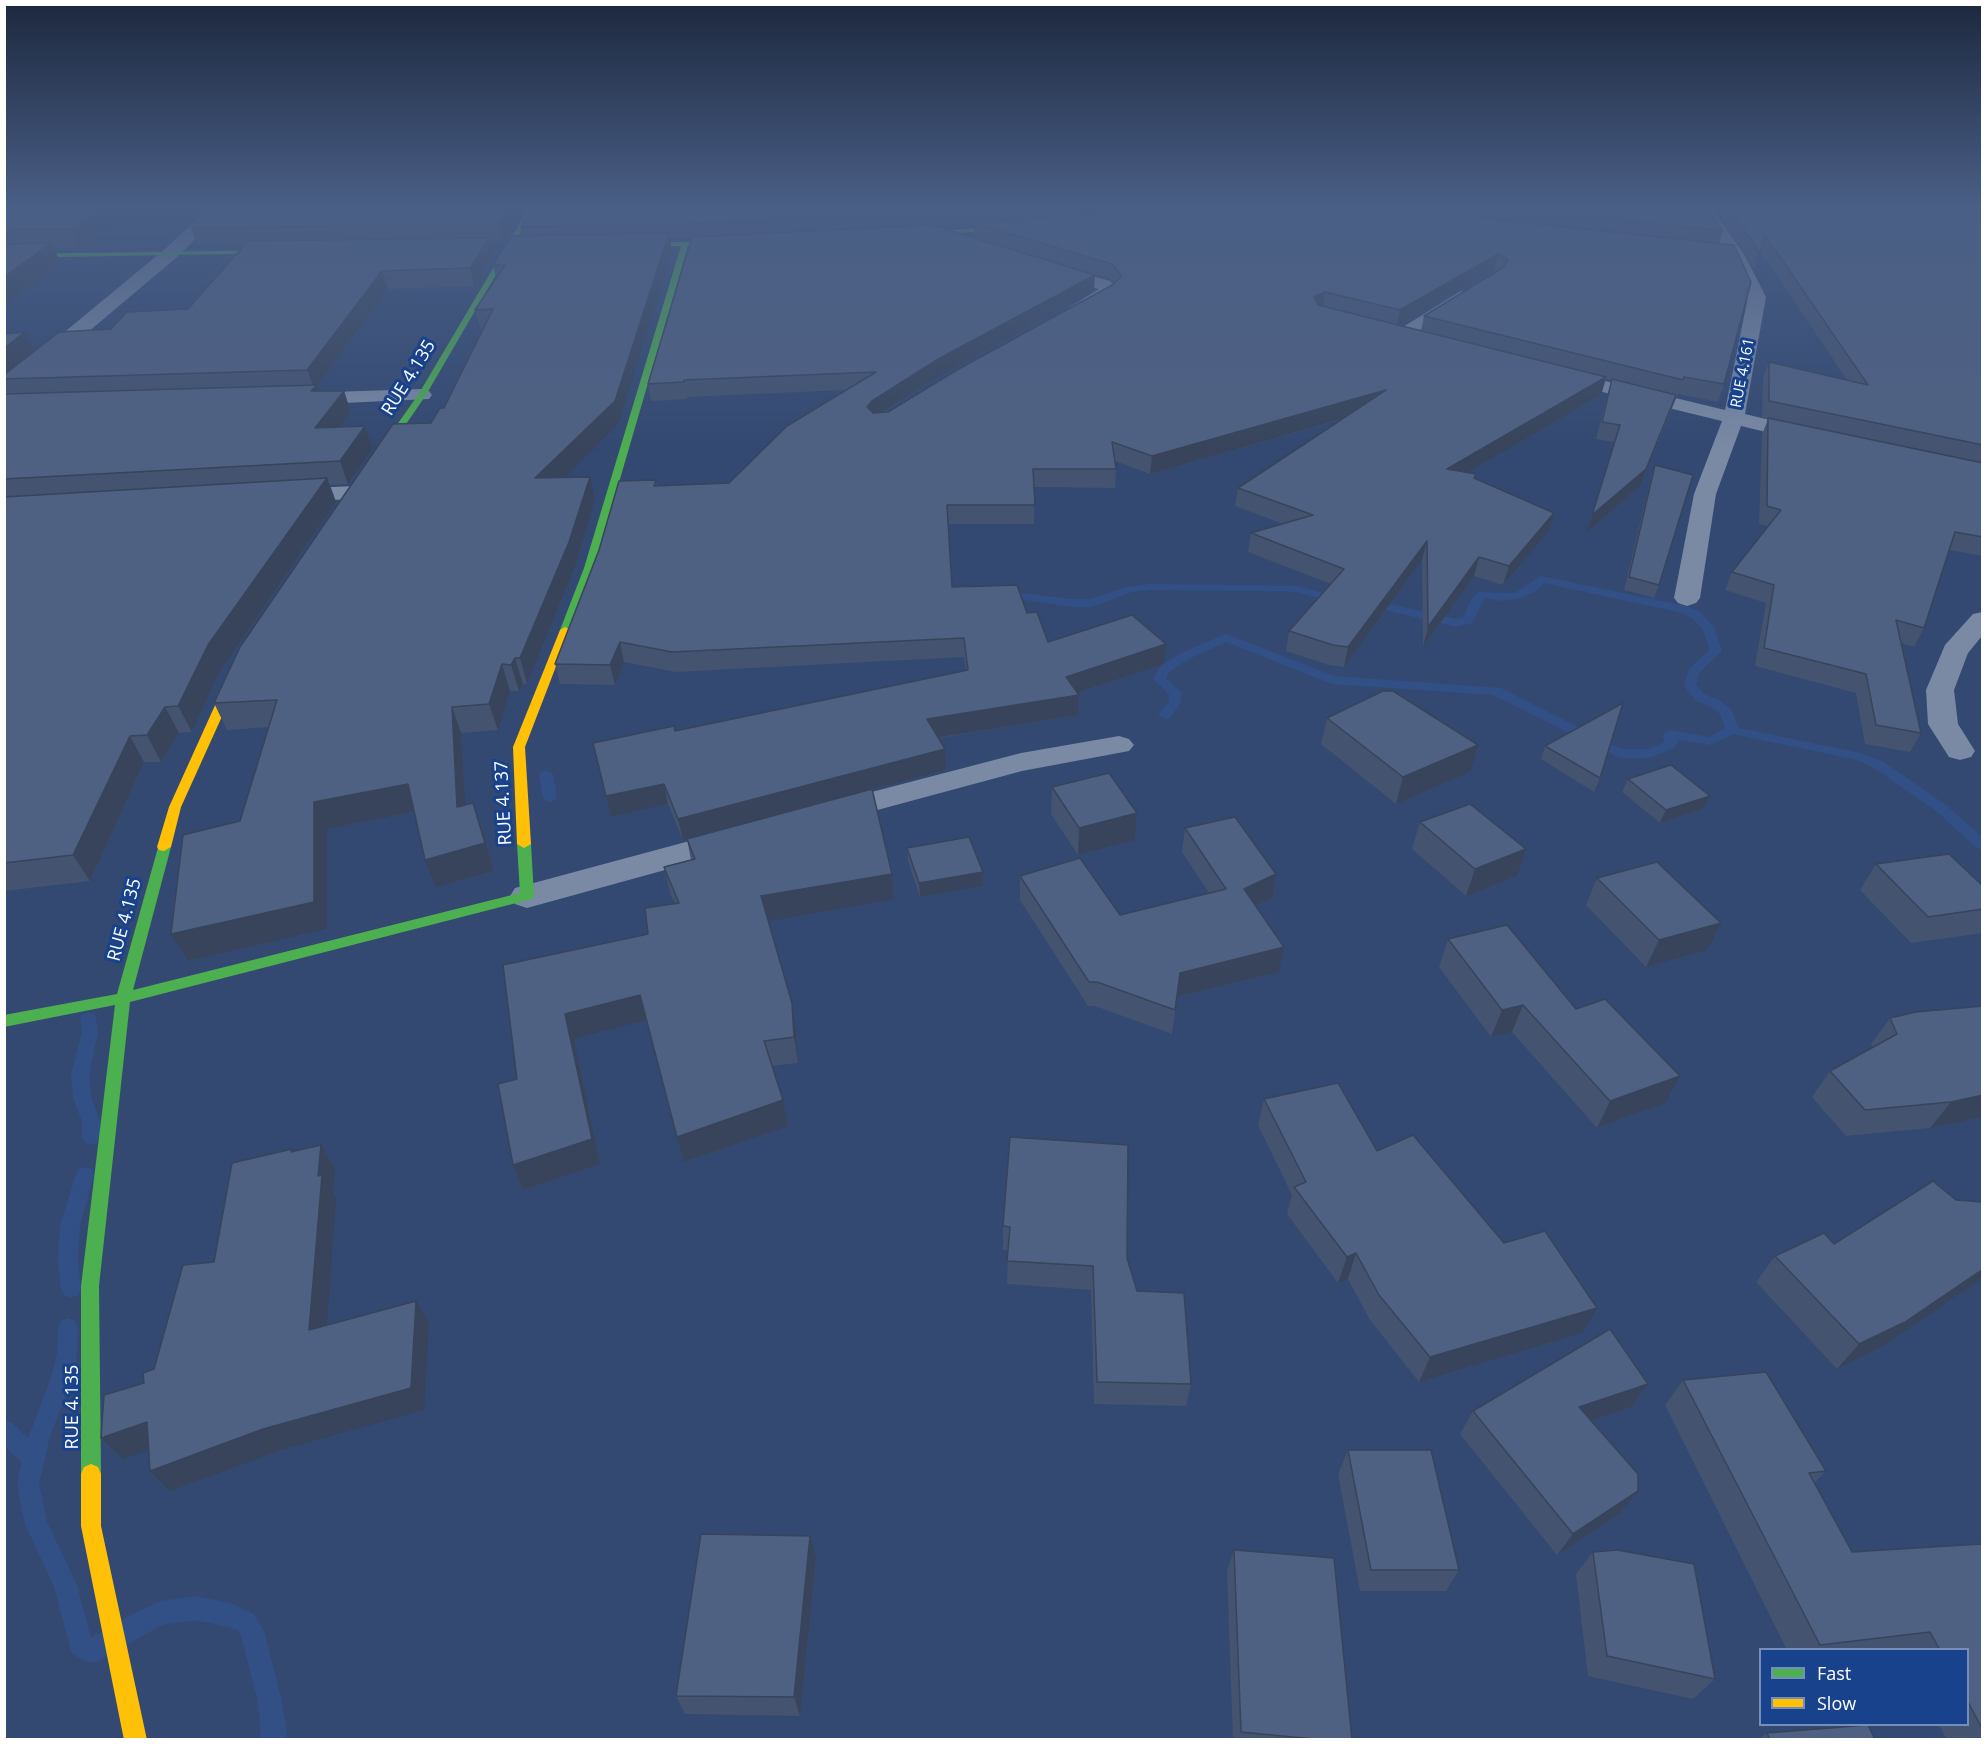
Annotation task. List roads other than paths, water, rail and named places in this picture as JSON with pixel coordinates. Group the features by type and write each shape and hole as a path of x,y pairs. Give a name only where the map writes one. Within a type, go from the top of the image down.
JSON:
{"street":[{"path":"8,403 134,287"},
{"name":"RUE 4.135","path":"342,513 422,395 480,287"},
{"name":"RUE 4.137","path":"527,896 519,747 589,568 672,287"},
{"path":"1057,321 1107,294 1110,290 1107,287"},
{"name":"RUE 4.161","path":"1537,370 1733,420 1757,297 1752,287"},
{"path":"1399,335 1474,288"},
{"path":"1377,329 1422,341"},
{"path":"279,399 422,395"},
{"path":"1687,598 1705,494 1733,420 1824,439"},
{"path":"260,497 362,483"},
{"path":"1960,751 1943,723 1940,690 1955,651 1983,620"},
{"name":"RUE 4.135","path":"136,1740 91,1526 90,1286 123,999 175,807 243,662"},
{"path":"802,821 1021,762 1119,745"},
{"path":"4,1021 123,999 527,896 756,833"}],"waterway":[{"path":"1368,603 1456,623 1468,620 1478,598 1483,594 1501,597 1517,596 1530,590 1541,579 1686,610 1696,615 1708,627 1716,651 1693,672 1690,686 1701,698 1714,703 1726,712 1733,730"},
{"path":"1000,593 1071,603 1092,603 1130,589 1150,587 1278,588 1296,589 1341,600"},
{"path":"1165,715 1175,702 1176,693 1159,679 1165,669 1185,656 1226,638 1332,680 1496,691 1618,753 1632,755 1652,753 1669,745 1672,740 1670,734 1711,741 1731,730 1861,757 1879,765 1941,808 1982,845"},
{"path":"546,774 550,798"},
{"path":"88,1019 90,1032 80,1075 82,1096 91,1122 91,1137"},
{"path":"71,1289 68,1260 70,1225 85,1175"},
{"path":"68,1328 67,1353 62,1378 39,1436 28,1484 36,1524 65,1585 81,1645 87,1650 96,1650 139,1623 161,1613 194,1608 230,1615 246,1622 252,1631 269,1698 274,1731 272,1740"},
{"path":"4,1431 33,1457"}]}
